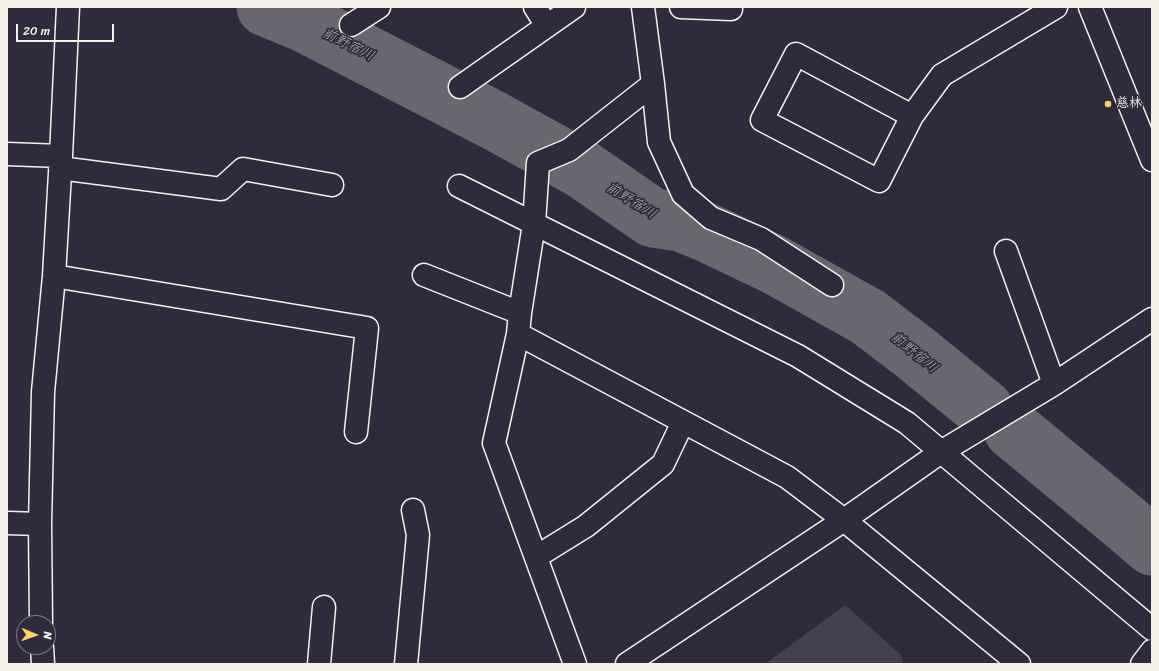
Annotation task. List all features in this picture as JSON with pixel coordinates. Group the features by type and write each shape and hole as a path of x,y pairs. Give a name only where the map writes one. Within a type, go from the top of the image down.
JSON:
{"street":[{"path":"40,615 40,524 43,392 54,276 68,7"},
{"path":"351,25 379,7"},
{"path":"535,7 547,26"},
{"path":"460,87 574,7"},
{"path":"643,7 659,142 683,194 711,218 761,239 832,284"},
{"path":"681,7 731,9"},
{"path":"912,116 796,54 762,120 879,181 912,116 942,75 1056,7"},
{"path":"1090,7 1152,160"},
{"path":"575,664 494,443 519,323 534,224 538,163 569,150 653,84"},
{"path":"7,154 221,189 243,169 332,185"},
{"path":"459,186 798,356 907,423 1152,629"},
{"path":"1006,252 1054,384"},
{"path":"424,275 519,323 683,422 787,477 844,520 1019,664"},
{"path":"54,276 367,328 356,432"},
{"path":"627,664 844,520 941,452 1054,384 1152,319"},
{"path":"536,557 586,526 663,464 683,422"},
{"path":"406,664 418,534 413,510"},
{"path":"7,523 40,524"},
{"path":"319,664 324,607"},
{"path":"1142,664 1152,651"}],"shaded area":[{"path":"845,605 901,655 903,664 765,664"}],"waterway":[{"name":"前野宿川","path":"266,7 305,23 495,121 582,169 653,218 681,222 710,234 775,265 868,317 984,409"},
{"name":"前野宿川","path":"1013,430 1152,546"}],"place":[{"name":"慈林","path":"1108,104"}]}
